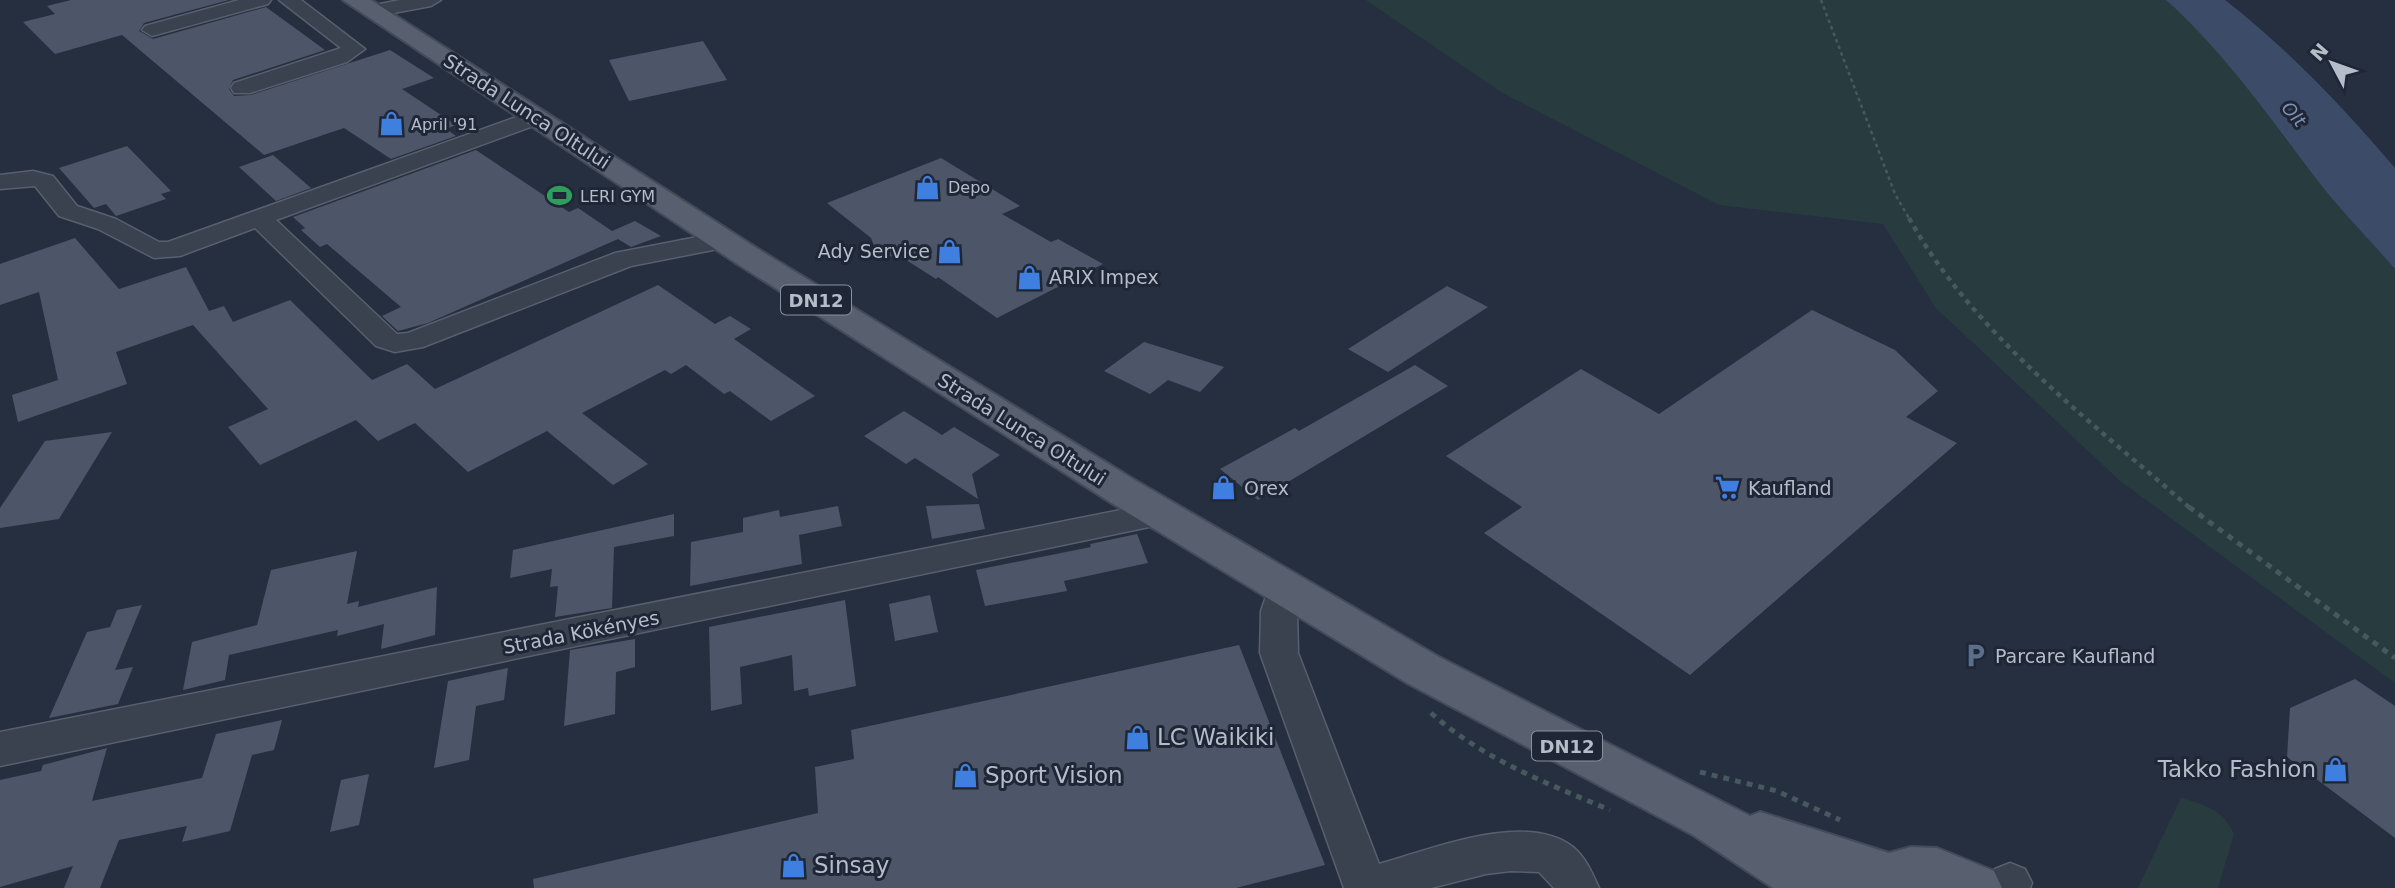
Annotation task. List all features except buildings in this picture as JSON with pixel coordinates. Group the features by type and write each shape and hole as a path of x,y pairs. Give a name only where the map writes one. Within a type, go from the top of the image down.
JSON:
{"main road":[{"name":"Strada Lunca Oltului","path":"363,5 723,240 1161,514 1457,688 1711,819"},
{"path":"1711,819 1881,882 1904,870 1926,869 1997,886"},
{"path":"1711,819 1818,888"}],"street":[{"path":"152,30 261,0"},
{"path":"242,88 340,58 355,49 289,0"},
{"path":"363,5 431,0"},
{"path":"0,182 33,178 44,181 68,211 107,223 154,250 162,251 182,247 536,117"},
{"path":"260,219 386,340 395,343 413,341 624,259 723,240"},
{"name":"Strada Kökényes","path":"0,749 1161,514"},
{"path":"1285,588 1279,611 1279,653 1366,888 1510,849 1549,855 1568,871 1577,888"}],"path":[{"path":"1821,0 1895,194 1919,237 1969,306 2192,510 2395,658"},
{"path":"1421,703 1464,741 1542,781 1622,815"},
{"path":"1694,771 1777,791 1851,825"}],"green space":[{"path":"1366,0 2166,0 2227,64 2326,191 2395,269 2395,683 2119,480 1936,308 1883,224 1719,205 1501,92"},
{"path":"2181,798 2219,814 2234,834 2218,888 2138,888"}],"water":[{"name":"Olt","path":"2166,0 2225,0 2271,38 2314,80 2395,168 2395,269 2326,191 2227,64"}],"place":[{"name":"April '91","path":"391,124"},
{"name":"Depo","path":"928,187"},
{"name":"LERI GYM","path":"560,196"},
{"name":"Ady Service","path":"950,251"},
{"name":"ARIX Impex","path":"1029,277"},
{"name":"Orex","path":"1224,488"},
{"name":"Kaufland","path":"1728,488"},
{"name":"Parcare Kaufland","path":"1975,656"},
{"name":"LC Waikiki","path":"1137,737"},
{"name":"Takko Fashion","path":"2336,769"},
{"name":"Sport Vision","path":"965,775"},
{"name":"Sinsay","path":"794,865"}]}
